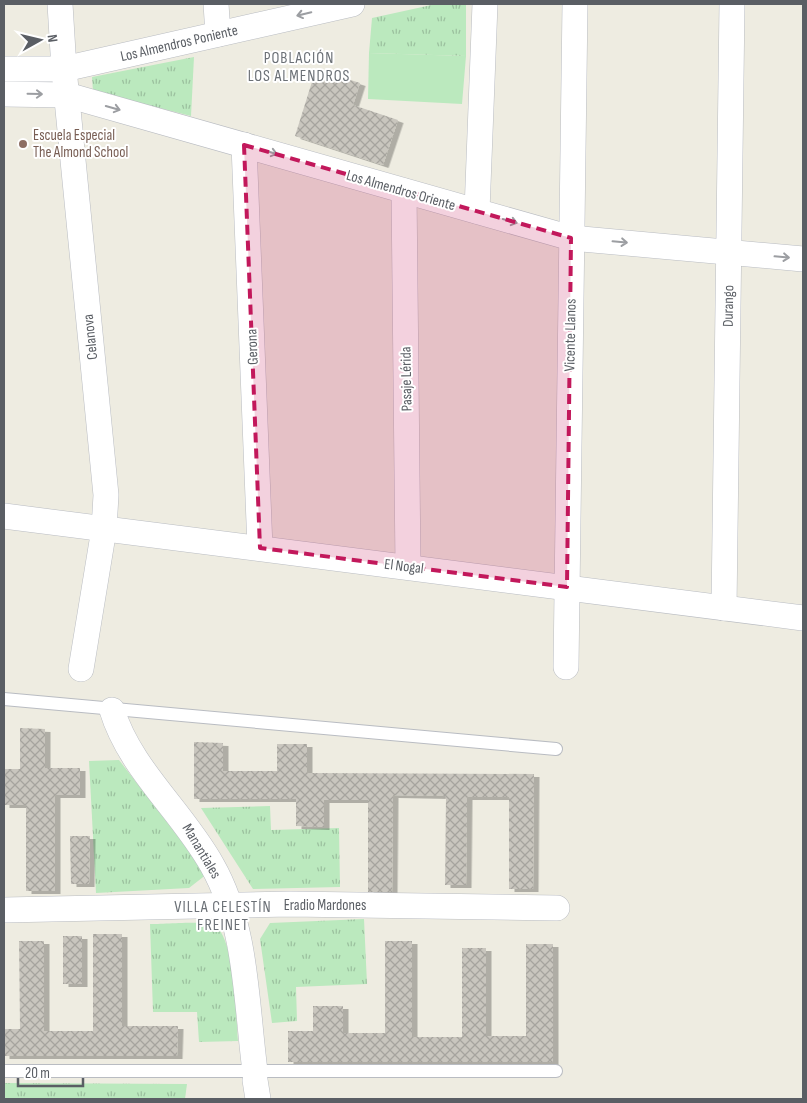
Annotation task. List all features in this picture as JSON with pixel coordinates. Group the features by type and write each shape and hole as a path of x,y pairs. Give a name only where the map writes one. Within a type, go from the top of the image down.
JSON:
{"street":[{"name":"Celanova","path":"60,4 66,95 106,495 104,529 81,669"},
{"path":"216,4 218,34"},
{"name":"Los Almendros Poniente","path":"4,69 64,69 349,4"},
{"path":"478,211 485,4"},
{"name":"Vicente Llanos","path":"566,666 575,4"},
{"name":"Durango","path":"724,608 732,4"},
{"name":"Los Almendros Oriente","path":"4,94 66,95 571,238 803,259"},
{"name":"Gerona","path":"244,145 260,548"},
{"name":"Pasaje Lérida","path":"404,190 408,567"},
{"name":"El Nogal","path":"4,516 803,618"},
{"name":"Manantiales","path":"112,710 118,729 129,749 195,836 214,867 231,905 240,946 256,1083"},
{"name":"Eradio Mardones","path":"4,910 231,905 557,908"}],"lane":[{"path":"4,700 556,750"},
{"path":"4,1070 256,1083 556,1071"}],"highlighted area":[{"path":"244,145 571,238 567,587 260,548"}],"green space":[{"path":"436,4 466,4 466,56 369,53 372,18"},
{"path":"369,53 466,56 462,104 368,99"},
{"path":"194,57 191,116 93,91 92,77"},
{"path":"119,760 207,874 189,888 96,893 89,761"},
{"path":"270,806 271,830 339,828 340,887 253,889 201,808"},
{"path":"364,919 367,984 296,987 297,1021 272,1023 260,939 270,923"},
{"path":"207,923 220,930 230,958 233,976 238,1041 199,1042 197,1012 153,1012 150,924"},
{"path":"4,1083 187,1084 185,1099 4,1099"}],"building":[{"path":"316,69 360,83 353,105 398,120 383,165 295,136"},
{"path":"20,728 45,729 45,768 80,768 80,795 55,795 55,891 26,891 26,805 4,805 4,769 20,769"},
{"path":"194,742 223,743 223,771 277,771 277,744 307,744 307,773 534,774 533,889 509,889 509,797 467,797 466,885 445,885 446,796 393,795 392,892 368,892 368,800 324,800 324,827 296,826 296,799 194,799"},
{"path":"70,836 90,836 89,884 71,884"},
{"path":"93,934 122,934 122,1026 178,1026 177,1056 4,1056 4,1029 20,1029 19,941 44,941 44,1031 93,1031"},
{"path":"63,936 82,936 82,984 63,984"},
{"path":"385,941 412,941 412,1037 462,1037 462,948 486,948 486,1036 526,1036 526,944 553,944 553,1062 288,1062 288,1031 313,1031 313,1006 343,1006 343,1033 385,1033"}],"place":[{"name":"Escuela Especial The Almond School","path":"23,144"}],"district":[{"name":"POBLACIÓN LOS ALMENDROS","path":"299,66"},
{"name":"VILLA CELESTÍN FREINET","path":"223,915"}]}
